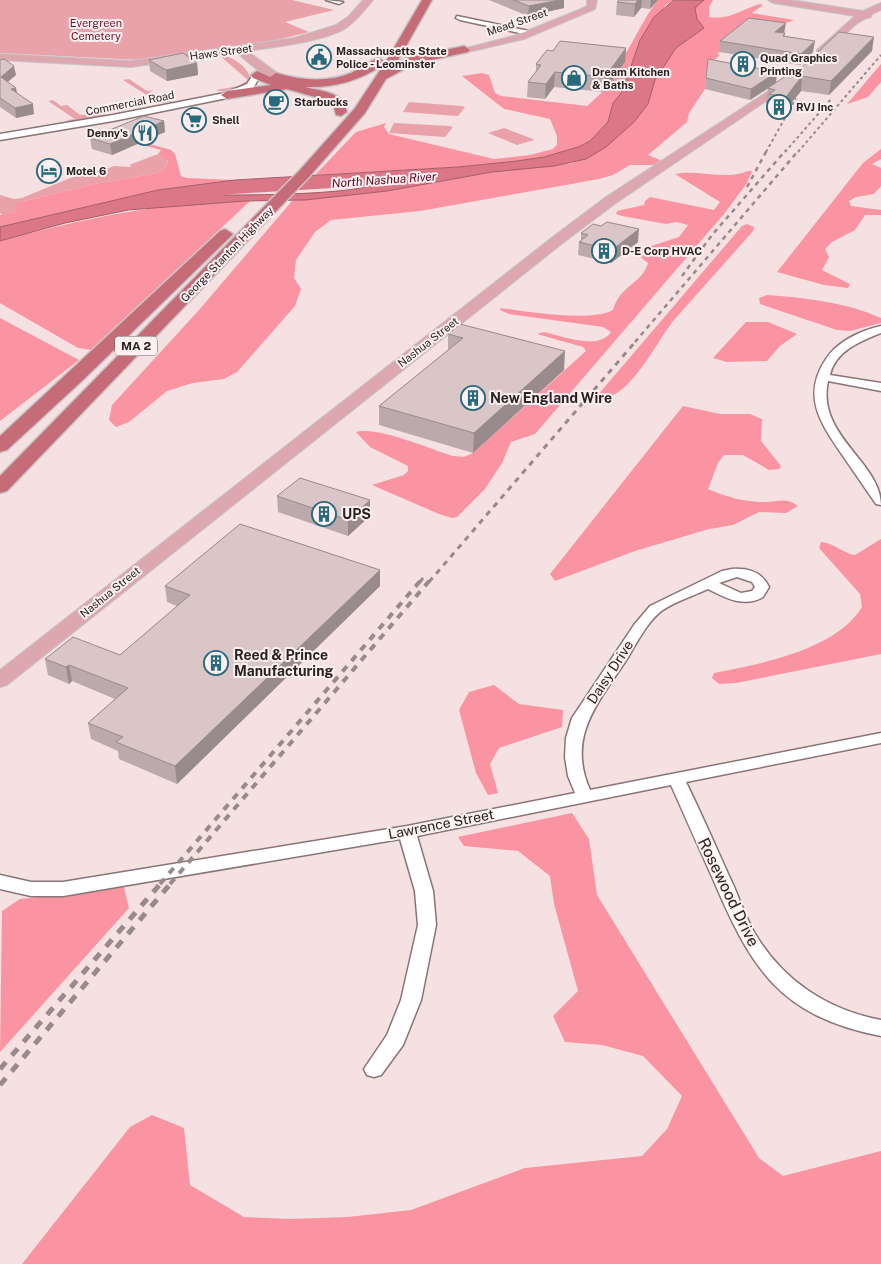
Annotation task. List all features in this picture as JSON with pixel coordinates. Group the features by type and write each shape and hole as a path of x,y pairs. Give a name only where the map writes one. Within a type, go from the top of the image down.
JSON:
{"highway":[{"name":"George Stanton Highway","path":"0,487 274,206 294,170 379,62 415,0"},
{"name":"George Stanton Highway","path":"0,446 77,376 254,206 360,110 381,79 412,44 427,0"},
{"path":"412,44 432,51 464,50"},
{"path":"381,79 410,61 464,50"},
{"path":"276,77 294,82 333,82 360,75 379,62"},
{"path":"260,73 292,87 333,98 339,102 341,112"},
{"path":"226,95 268,88 292,87"}],"main road":[{"path":"367,2 379,0"},
{"path":"576,14 584,5 579,0"},
{"name":"Mead Street","path":"464,50 505,41 529,33 592,6 592,0"},
{"path":"773,0 881,16"},
{"name":"Haws Street","path":"0,57 126,64 236,50 311,38 340,27 367,2"},
{"name":"Nashua Street","path":"0,680 559,239 611,200 805,67 844,26 863,14 881,6"},
{"path":"260,73 261,53 276,44"},
{"path":"236,50 260,73 276,77"}],"street":[{"path":"330,0 339,2"},
{"path":"460,18 529,33"},
{"name":"Commercial Road","path":"0,137 126,116 226,95 250,86 260,73"},
{"path":"881,330 854,340 842,348 829,363 823,377 821,401 825,417 881,501"},
{"path":"823,377 881,387"},
{"name":"Daisy Drive","path":"584,795 574,775 571,755 573,736 580,718 647,617 667,602 708,583"},
{"name":"Lawrence Street","path":"2,887 43,890 63,889 406,832 584,795 881,738"},
{"name":"Rosewood Drive","path":"676,778 747,935 767,965 813,1005 837,1018 860,1025 881,1028"},
{"path":"374,1069 396,1039 412,1000 427,924 424,891 406,832"}],"green space":[{"name":"Evergreen Cemetery","path":"0,0 292,0 334,10 285,22 309,32 277,40 140,60 0,53"},
{"path":"219,55 229,57 244,67 250,81 234,90 216,90 239,86 248,80"},
{"path":"129,79 147,91 154,90 149,92 164,100 173,102 151,104 148,102 153,99 123,80"},
{"path":"53,100 61,106 67,105 80,115 98,113 94,108 96,107 106,115 69,122 67,120 75,119 48,101"},
{"path":"409,102 465,107 458,116 403,112"},
{"path":"394,123 453,127 445,137 389,133"},
{"path":"504,128 534,140 517,145 488,133"},
{"path":"158,154 168,160 165,167 157,173 94,184 20,202 17,211 3,215 0,213 0,195 14,199 22,198 92,169 101,171 114,166 130,167 132,166 129,165"}],"shaded area":[{"path":"658,0 674,0 666,5 640,40 622,92 613,103 608,122 590,141 578,147 544,157 517,161 458,167 315,175 356,132 386,123 384,127 389,134 494,159 530,155 553,149 557,145 557,136 550,119 504,109 462,76 482,73 489,75 495,93 501,96 587,106 603,91 621,68 625,62 621,61"},
{"path":"704,0 713,0 709,7 709,17 729,16 760,4 763,5 752,13 794,20 759,25 748,29 717,54 720,55 708,65 705,89 689,113 687,122 648,155 660,160 657,165 630,165 613,175 599,179 420,211 331,220 315,232 296,260 294,278 301,289 295,306 237,372 224,379 193,383 167,391 129,422 116,427 109,420 112,405 199,310 292,201 387,191 492,172 573,163 648,104 655,80 676,48 684,40 698,32 695,8"},
{"path":"881,64 881,82 868,97 847,104"},
{"path":"107,132 171,150 175,154 181,176 187,178 235,180 158,190 0,227 0,215 17,211 16,205 20,202 94,184 157,173 165,167 168,161 158,154 161,150 93,133"},
{"path":"881,149 881,159 872,164 881,168 881,186 874,194 856,197 849,201 851,206 881,210 881,215 865,215 855,230 832,242 825,249 829,257 822,270 850,284 848,288 824,285 777,272 863,163"},
{"path":"752,171 747,183 724,214 535,434 511,442 502,463 485,489 457,517 452,518 439,514 372,485 404,475 408,471 408,466 370,447 356,432 377,432 390,435 453,456 464,457 473,453 586,351 583,347 537,334 544,332 580,341 598,341 605,338 611,332 603,327 509,314 500,310 501,308 542,314 575,316 603,314 613,310 621,295 645,270 648,263 639,256 642,249 679,237 688,225 676,222 666,224 622,216 616,214 617,211 644,205 645,201 650,197 714,210 720,202 675,174 730,175"},
{"path":"250,201 91,350 78,348 0,303 0,241 62,225 155,208 186,204"},
{"path":"747,224 754,227 753,231 674,320 632,380 622,390 611,396 600,398 597,396 742,226"},
{"path":"767,295 839,304 881,318 881,323 850,331 837,330 760,304 759,298"},
{"path":"0,318 79,360 0,421"},
{"path":"746,322 768,322 797,334 780,346 767,361 727,362 713,358"},
{"path":"683,406 720,414 750,414 762,419 761,441 781,466 779,469 769,470 743,455 724,455 718,463 708,489 728,497 743,500 758,502 786,501 798,506 786,513 759,512 733,525 709,529 635,551 555,581 550,574"},
{"path":"881,539 881,654 736,683 719,684 712,678 714,673 774,660 796,653 834,634 850,622 862,607 860,594 819,548 821,542 855,555"},
{"path":"494,685 519,704 563,710 562,727 499,748 490,764 498,793 488,795 476,773 459,710 469,692"},
{"path":"572,813 589,839 597,895 759,1158 783,1176 881,1151 881,1264 22,1264 130,1127 152,1115 184,1128 190,1185 244,1217 291,1219 348,1217 411,1210 525,1168 642,1156 667,1129 682,1096 643,1056 602,1045 565,1042 553,1016 578,991 554,904 550,876 518,851 464,846 458,837"},
{"path":"124,887 129,908 0,1052 2,911 20,899"}],"water":[{"path":"674,0 704,0 695,8 697,19 704,28 676,48 655,80 648,104 634,122 606,147 586,159 554,166 492,172 387,191 305,200 245,201 128,210 65,223 0,241 0,227 158,190 235,180 458,167 517,161 544,157 578,147 590,141 608,122 613,103 622,92 640,40 654,17","holes":["363,179 379,182 351,190 328,192 221,195 215,191 288,183"]}],"building":[{"path":"513,0 560,0 529,6"},
{"path":"619,0 638,0 635,4 617,2"},
{"path":"749,18 786,23 775,32 785,33 783,36 815,41 801,54 720,41"},
{"path":"839,32 874,37 831,81 802,76 786,97 769,94 775,90 768,88 793,71 797,72"},
{"path":"560,41 626,48 605,77 555,72 546,84 528,82 541,65 536,64 547,50 553,51"},
{"path":"183,53 197,63 166,70 149,60"},
{"path":"4,59 14,66 1,77 16,88 11,89 33,104 15,108 0,98 0,60"},
{"path":"708,59 777,72 751,89 706,78"},
{"path":"144,116 164,121 110,144 90,138"},
{"path":"607,222 639,229 612,250 579,242 588,235 581,233 593,224 601,226"},
{"name":"New England Wire","path":"460,324 565,351 474,433 379,406 463,338 448,334"},
{"path":"300,478 370,500 348,520 277,496"},
{"name":"Reed & Prince Manufacturing","path":"240,524 380,570 175,766 116,742 123,737 88,723 128,688 69,665 66,667 45,659 73,637 120,655 190,595 165,586"}],"waterway":[{"name":"North Nashua River","path":"180,197 233,189 410,180"}],"railway":[{"path":"798,152 881,55"},
{"path":"766,152 796,98"},
{"path":"785,152 832,98"},
{"path":"747,187 767,150"},
{"path":"682,276 712,235 786,150"},
{"path":"635,342 799,150"},
{"path":"429,582 636,341"},
{"path":"420,582 423,578"},
{"path":"160,884 421,580"},
{"path":"170,884 430,580"},
{"path":"0,1069 161,883"},
{"path":"0,1085 171,883"}],"place":[{"name":"Massachusetts State Police - Leominster","path":"319,57"},
{"name":"Quad Graphics Printing","path":"743,64"},
{"name":"Dream Kitchen & Baths","path":"574,78"},
{"name":"Starbucks","path":"276,102"},
{"name":"RVJ Inc","path":"779,107"},
{"name":"Shell","path":"194,120"},
{"name":"Denny's","path":"145,133"},
{"name":"Motel 6","path":"49,171"},
{"name":"D-E Corp HVAC","path":"604,251"},
{"name":"New England Wire","path":"473,398"},
{"name":"UPS","path":"324,514"},
{"name":"Reed & Prince Manufacturing","path":"216,663"}]}
